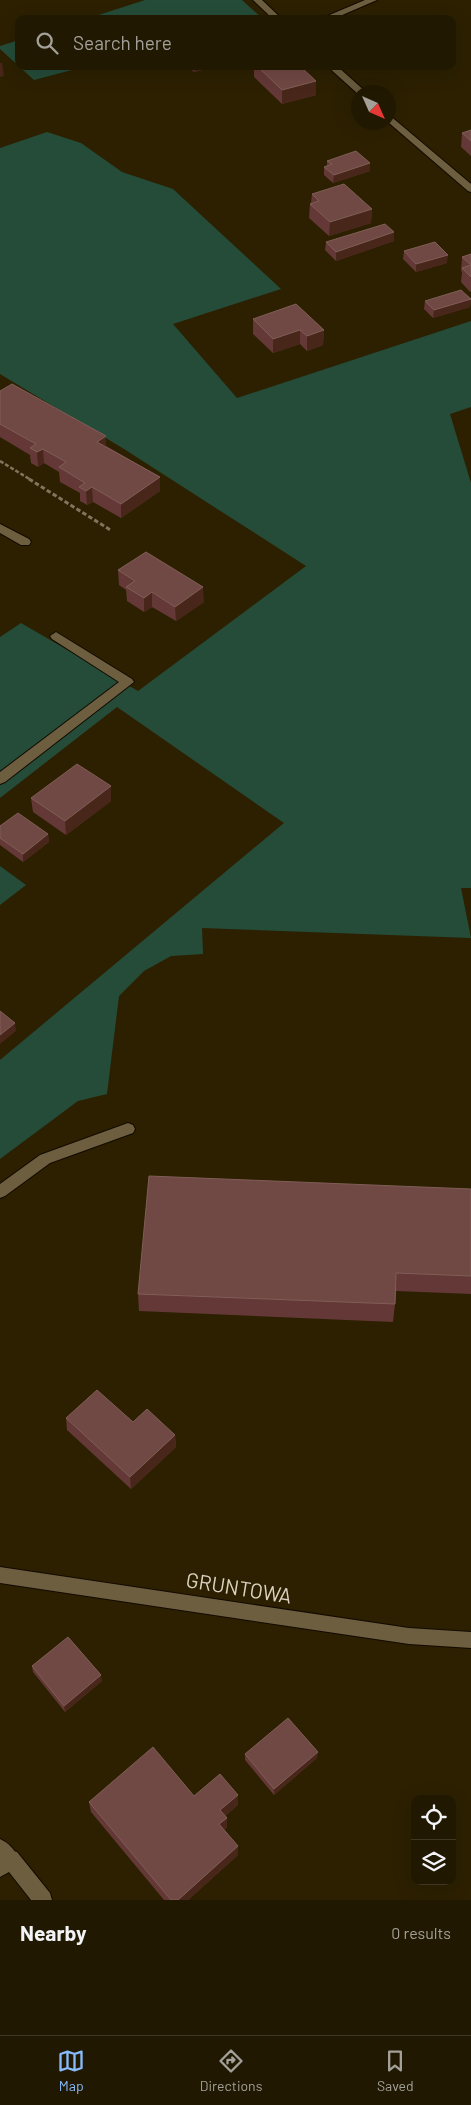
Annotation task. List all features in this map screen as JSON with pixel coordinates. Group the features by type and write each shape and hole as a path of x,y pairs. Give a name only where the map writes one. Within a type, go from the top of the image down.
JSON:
{"street":[{"path":"258,0 274,15"},
{"path":"334,15 373,0"},
{"path":"336,70 353,85"},
{"path":"396,124 471,189"},
{"path":"0,528 25,542"},
{"path":"0,779 128,682 56,636"},
{"path":"0,1192 45,1159 128,1128"},
{"name":"GRUNTOWA","path":"0,1575 409,1636 471,1640"},
{"path":"3,1858 43,1900"}],"path":[{"path":"0,461 112,531"}],"green space":[{"path":"145,0 242,0 259,15 98,15"},
{"path":"15,41 15,63 0,49 0,46"},
{"path":"23,70 72,70 34,80"},
{"path":"47,132 81,143 122,172 173,189 281,289 173,324 237,398 471,321 471,407 450,414 471,483 471,888 461,888 471,938 202,928 203,954 171,956 144,971 119,996 107,1094 78,1101 0,1159 0,1060 284,823 117,707 0,798 0,637 21,623 138,691 306,566 124,449 0,374 0,148"},
{"path":"0,866 26,885 0,905"}],"building":[{"path":"261,70 304,70 316,81 282,90"},
{"path":"471,130 471,141 462,133"},
{"path":"356,151 370,163 334,175 324,167 332,164 327,161"},
{"path":"344,184 372,209 330,222 310,204 319,201 312,194"},
{"path":"385,224 394,232 336,252 326,242"},
{"path":"435,242 448,255 416,264 404,251"},
{"path":"471,254 471,265 462,257"},
{"path":"471,265 471,277 462,268"},
{"path":"461,290 471,299 434,310 425,301"},
{"path":"296,304 324,330 307,336 300,330 273,339 253,319"},
{"path":"12,384 106,436 97,442 160,477 121,504 92,487 86,491 79,487 85,483 59,467 66,462 43,449 37,452 30,448 36,444 0,424 0,391"},
{"path":"146,552 203,587 175,607 152,592 144,598 126,587 135,581 118,570"},
{"path":"77,764 111,786 65,821 31,798"},
{"path":"18,813 48,834 23,854 0,838 0,826"},
{"path":"0,1011 15,1023 0,1035"},
{"path":"149,1176 471,1189 471,1276 396,1273 395,1304 138,1294"},
{"path":"97,1390 133,1422 147,1409 175,1435 130,1477 66,1418"},
{"path":"68,1637 101,1675 64,1706 32,1666"},
{"path":"288,1718 318,1752 274,1789 245,1754"},
{"path":"153,1747 194,1796 220,1774 238,1795 220,1810 227,1818 219,1824 238,1846 178,1900 171,1900 89,1802"}]}
